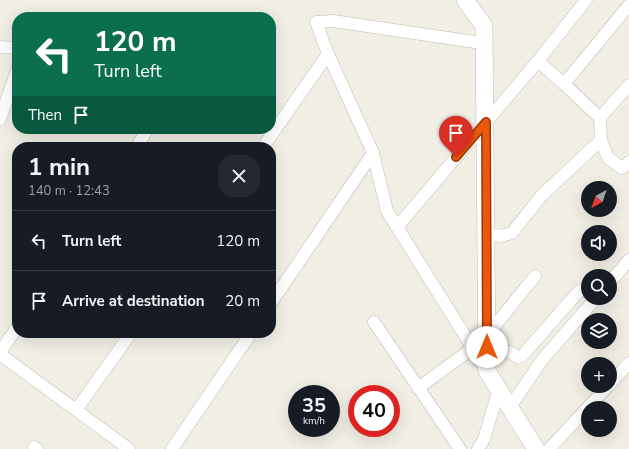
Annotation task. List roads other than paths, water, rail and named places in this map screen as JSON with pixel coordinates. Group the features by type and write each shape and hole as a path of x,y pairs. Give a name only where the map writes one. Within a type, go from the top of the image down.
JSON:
{"street":[{"path":"465,0 484,26 486,233 491,361 498,389 536,449"},
{"path":"396,227 538,61 586,0"},
{"path":"564,84 629,5"},
{"path":"485,40 475,42 333,21 316,22 328,54 373,153 387,211 473,348 491,361"},
{"path":"0,46 12,47"},
{"path":"276,119 328,54"},
{"path":"538,61 600,118"},
{"path":"0,119 12,84"},
{"path":"629,85 600,118 600,140 608,158 622,168 629,162"},
{"path":"486,233 501,236 512,233 541,196 600,140"},
{"path":"276,296 373,153"},
{"path":"617,274 629,260"},
{"path":"491,361 493,328 535,276"},
{"path":"491,361 510,352 517,357 522,356 580,291"},
{"path":"510,407 542,360 590,305"},
{"path":"374,322 460,449"},
{"path":"12,335 0,353 129,449"},
{"path":"76,410 127,338"},
{"path":"172,449 248,338"},
{"path":"418,388 473,348"},
{"path":"617,376 629,363"},
{"path":"478,449 484,439 498,389"},
{"path":"549,449 601,393"}]}
